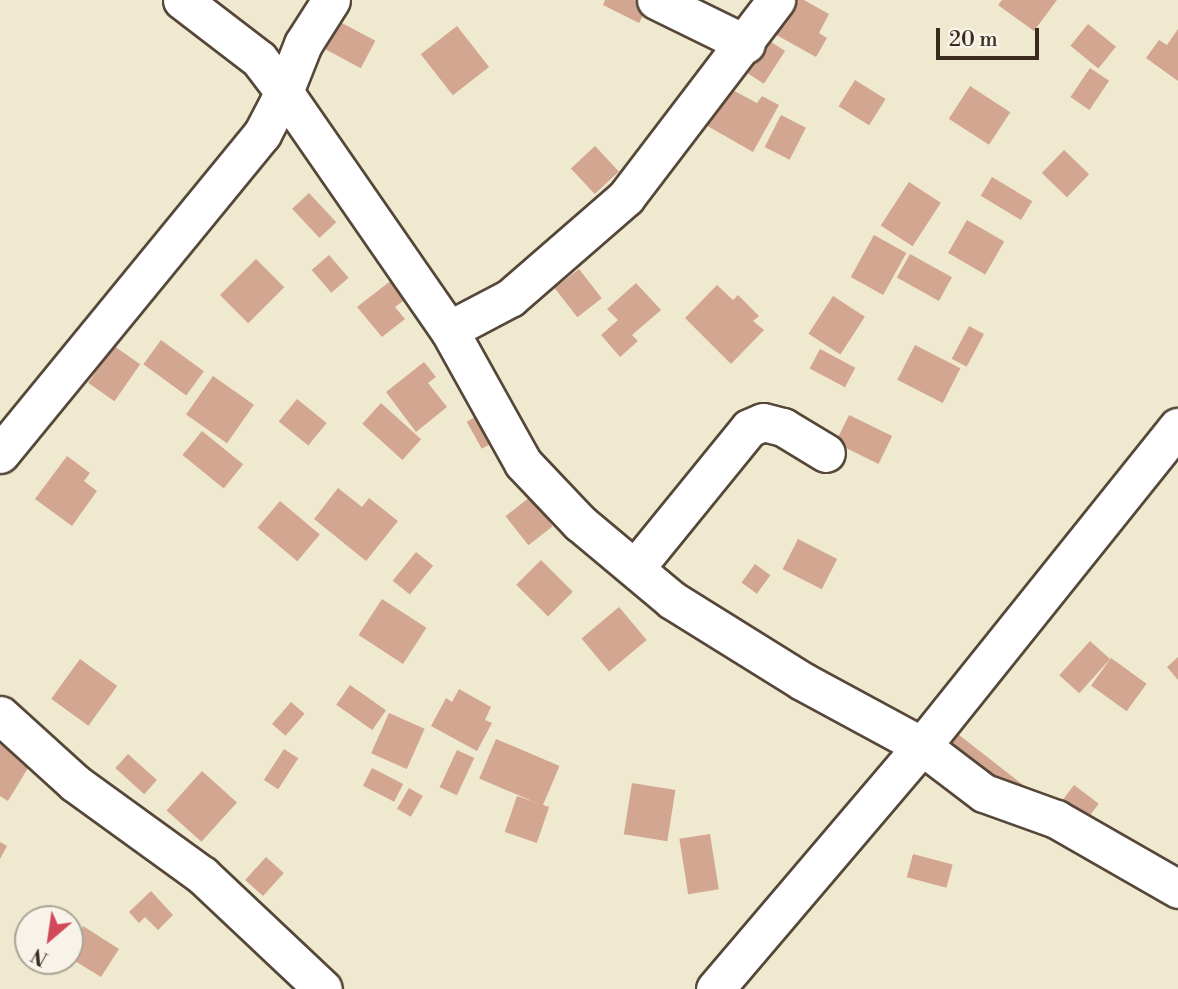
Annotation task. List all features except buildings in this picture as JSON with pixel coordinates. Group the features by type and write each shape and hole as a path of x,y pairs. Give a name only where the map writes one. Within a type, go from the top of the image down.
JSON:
{"street":[{"path":"182,0 250,51 284,92 449,330 523,463 580,523 636,567 672,600 802,681 922,746 984,793 1056,819 1178,889"},
{"path":"0,454 262,134 284,92 303,44 331,0"},
{"path":"656,0 746,44"},
{"path":"449,330 510,298 626,197 746,44 776,0"},
{"path":"636,567 749,428 764,422 783,427 826,453"},
{"path":"715,989 922,746 1178,427"},
{"path":"0,715 75,783 202,875 323,989"}]}
